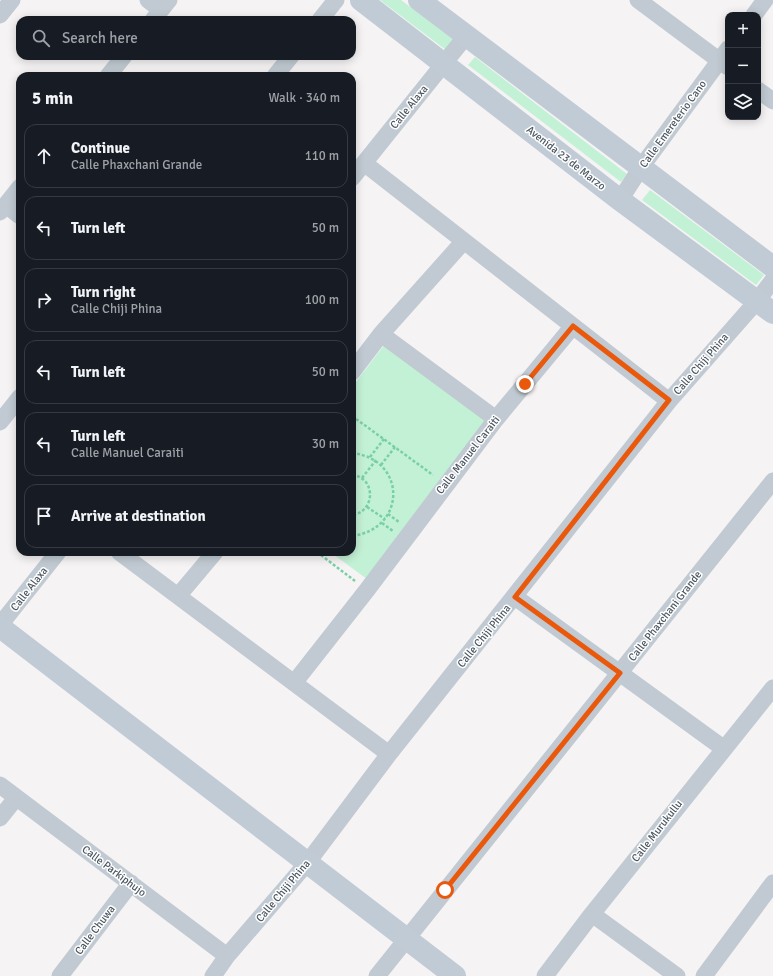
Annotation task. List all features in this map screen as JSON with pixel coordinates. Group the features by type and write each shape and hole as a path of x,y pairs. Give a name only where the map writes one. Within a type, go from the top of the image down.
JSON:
{"street":[{"path":"0,15 12,0"},
{"path":"323,16 336,0"},
{"name":"Avenida 23 de Marzo","path":"361,0 620,200 765,307"},
{"path":"419,0 642,166 773,267"},
{"path":"638,0 725,59"},
{"path":"756,12 765,0"},
{"name":"Calle Alaxa","path":"356,173 466,36"},
{"name":"Calle Emereterio Cano","path":"620,200 642,166 725,59"},
{"path":"111,72 121,60"},
{"path":"278,72 288,60"},
{"path":"761,92 773,101"},
{"path":"364,163 669,400"},
{"path":"16,192 3,208 16,214"},
{"path":"356,367 381,334 464,240"},
{"name":"Calle Chiji Phina","path":"213,976 227,956 308,862 389,754 515,597 669,400 765,307 773,280"},
{"name":"Calle Manuel Caraiti","path":"294,683 367,590 496,419 573,326"},
{"path":"381,334 496,419"},
{"path":"0,422 16,402"},
{"name":"Calle Phaxchani Grande","path":"377,976 773,481"},
{"name":"Calle Alaxa","path":"0,626 55,556"},
{"path":"124,556 389,754"},
{"path":"178,596 212,556"},
{"path":"515,597 723,748"},
{"path":"0,626 455,976"},
{"name":"Calle Murukullu","path":"545,976 723,748 773,688"},
{"name":"Calle Parkiphujo","path":"0,785 227,956"},
{"path":"0,818 16,798"},
{"name":"Calle Chuwa","path":"60,976 130,883"},
{"path":"704,976 770,891"},
{"path":"592,914 677,976"}],"path":[{"path":"356,419 445,485"},
{"path":"370,457 384,440"},
{"path":"381,465 395,447"},
{"path":"356,453 370,457 381,465 392,482 394,494 392,508 376,529 364,535 356,536"},
{"path":"362,478 376,460"},
{"path":"356,476 362,478 367,483 371,495 367,507 362,512 356,514"},
{"path":"367,507 385,519"},
{"path":"322,556 367,590"}],"green space":[{"path":"380,0 401,0 454,40 446,50"},
{"path":"475,57 627,174 621,182 468,65"},
{"path":"650,190 764,275 756,285 642,200"},
{"path":"385,344 487,421 367,579 335,556 356,556 356,382"}],"route":[{"path":"445,890 620,673 515,597 669,400 573,326 525,384"}]}
